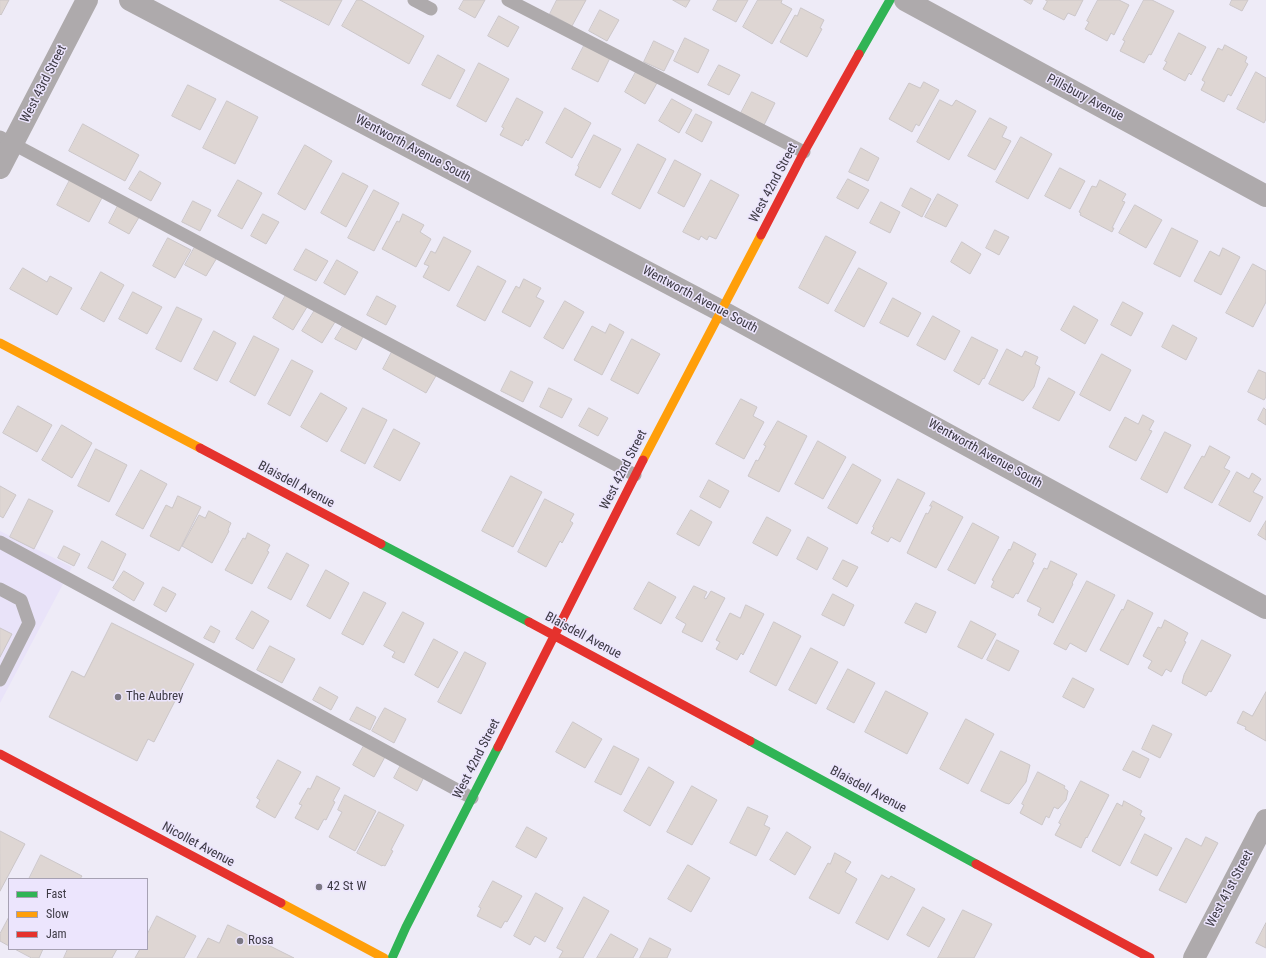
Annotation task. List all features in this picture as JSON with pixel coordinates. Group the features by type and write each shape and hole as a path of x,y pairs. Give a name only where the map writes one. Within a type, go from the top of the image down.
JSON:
{"street":[{"name":"West 43rd Street","path":"0,168 6,141 87,0"},
{"name":"Wentworth Avenue South","path":"130,0 721,311 1266,608"},
{"name":"West 42nd Street","path":"392,958 635,475 804,152 890,0"},
{"name":"Pillsbury Avenue","path":"905,0 1266,196"},
{"name":"Blaisdell Avenue","path":"0,343 555,636 1150,958"},
{"name":"Nicollet Avenue","path":"0,754 384,958"},
{"name":"West 41st Street","path":"1194,958 1266,820"}],"lane":[{"path":"414,0 431,9"},
{"path":"508,0 804,152"},
{"path":"6,141 635,475"},
{"path":"0,542 472,798"},
{"path":"0,589 21,600 28,623 0,680"}],"shaded area":[{"path":"0,531 72,567 0,703"}],"building":[{"path":"0,0 9,0 1,15 0,14"},
{"path":"280,0 342,0 329,25"},
{"path":"357,0 361,0 424,36 409,64 342,26"},
{"path":"464,0 485,0 475,18 459,9"},
{"path":"557,0 586,0 572,26 550,14"},
{"path":"673,0 690,0 686,7"},
{"path":"718,0 748,0 736,22 713,10"},
{"path":"758,0 782,0 781,3 792,9 772,44 743,27"},
{"path":"1024,0 1033,0 1031,4"},
{"path":"1046,0 1083,0 1075,16 1068,13 1064,20 1043,9 1047,2"},
{"path":"1098,0 1119,0 1129,5 1114,35 1111,33 1107,41 1085,29 1089,22 1087,21"},
{"path":"1144,0 1152,0 1174,11 1151,55 1149,54 1144,63 1120,51 1125,41 1123,40"},
{"path":"1232,0 1248,0 1242,11 1230,5"},
{"path":"801,8 824,20 820,28 822,29 807,57 780,42 795,15 797,16"},
{"path":"600,10 619,20 607,41 589,31"},
{"path":"499,16 519,27 508,47 488,36"},
{"path":"1179,33 1206,47 1191,75 1189,73 1185,81 1163,69 1167,62 1165,61"},
{"path":"685,38 709,50 698,73 674,61"},
{"path":"654,41 674,51 664,71 644,62"},
{"path":"585,44 611,56 598,82 572,69"},
{"path":"1225,45 1247,57 1245,62 1248,64 1231,96 1228,94 1224,102 1201,90 1205,82 1202,80 1218,48 1222,50"},
{"path":"438,55 465,70 450,99 422,85"},
{"path":"479,63 509,79 486,122 457,106"},
{"path":"719,65 740,75 729,95 708,85"},
{"path":"636,72 657,83 645,104 625,92"},
{"path":"1256,72 1266,78 1266,119 1264,123 1237,109"},
{"path":"924,82 939,90 919,126 916,124 912,132 889,119 909,83 920,88"},
{"path":"188,85 216,99 200,130 172,116"},
{"path":"752,92 775,103 764,125 741,113"},
{"path":"517,98 543,112 528,141 526,139 522,146 500,135 504,128 502,127"},
{"path":"672,99 692,110 679,133 659,121"},
{"path":"940,100 952,106 956,100 976,111 949,160 917,142"},
{"path":"227,101 258,117 235,164 203,148"},
{"path":"565,108 591,123 572,158 546,143"},
{"path":"696,114 712,122 702,142 686,133"},
{"path":"990,118 1007,127 1002,137 1011,141 995,170 968,156"},
{"path":"83,124 139,155 125,181 69,151"},
{"path":"594,135 621,149 600,188 575,175"},
{"path":"1021,137 1052,154 1028,199 996,182"},
{"path":"638,144 666,159 640,209 612,194"},
{"path":"305,145 332,161 305,210 278,194"},
{"path":"861,148 879,158 868,181 849,172"},
{"path":"675,160 701,174 684,207 658,193"},
{"path":"1060,168 1085,181 1070,209 1045,196"},
{"path":"140,171 161,183 151,201 129,189"},
{"path":"343,173 368,186 346,227 321,213"},
{"path":"71,178 103,196 89,222 57,205"},
{"path":"848,179 869,190 858,209 837,198"},
{"path":"238,180 262,193 242,229 218,216"},
{"path":"711,180 739,195 716,239 709,236 707,240 701,236 699,240 683,232"},
{"path":"1100,180 1126,194 1122,201 1125,202 1112,228 1114,228 1112,232 1080,215 1081,213 1079,212 1092,186 1096,187"},
{"path":"911,188 931,199 922,217 902,206"},
{"path":"374,190 399,203 374,251 348,238"},
{"path":"938,194 958,205 946,227 925,217"},
{"path":"193,201 211,210 200,231 182,222"},
{"path":"120,202 141,214 129,234 109,223"},
{"path":"881,202 900,212 890,233 870,223"},
{"path":"1135,205 1162,220 1146,248 1119,233"},
{"path":"263,214 279,222 266,244 251,236"},
{"path":"403,214 424,225 420,232 431,239 416,267 382,249 397,221 399,222"},
{"path":"1172,228 1198,241 1180,277 1154,264"},
{"path":"995,230 1009,237 999,255 986,248"},
{"path":"826,236 856,252 828,304 799,288"},
{"path":"444,237 471,251 449,291 423,277 429,266 424,264 431,251 435,253"},
{"path":"168,238 191,250 175,278 153,266"},
{"path":"962,242 981,254 970,274 951,262"},
{"path":"196,245 218,256 206,276 185,265"},
{"path":"1223,248 1240,257 1221,295 1194,281 1210,251 1219,256"},
{"path":"306,249 328,261 316,281 294,270"},
{"path":"337,260 358,272 345,295 324,283"},
{"path":"1253,264 1266,271 1266,302 1253,327 1226,313"},
{"path":"478,266 506,281 485,321 457,306"},
{"path":"23,268 47,282 50,276 72,288 57,315 10,289"},
{"path":"859,268 887,283 864,327 835,311"},
{"path":"101,272 124,285 104,322 81,309"},
{"path":"524,279 541,288 536,297 544,301 530,327 502,312 516,286 519,288"},
{"path":"133,292 162,307 147,334 119,319"},
{"path":"286,295 307,307 293,330 273,318"},
{"path":"377,296 396,306 386,325 367,315"},
{"path":"893,298 921,313 908,337 880,323"},
{"path":"565,301 584,312 563,349 544,338"},
{"path":"1123,302 1143,313 1131,336 1111,325"},
{"path":"1074,306 1098,320 1085,344 1061,330"},
{"path":"177,307 202,319 181,362 156,349"},
{"path":"315,310 335,322 322,343 302,331"},
{"path":"933,316 960,331 945,360 917,345"},
{"path":"610,324 624,332 602,375 574,360 592,326 605,333"},
{"path":"1173,325 1197,338 1186,360 1162,347"},
{"path":"343,326 363,337 356,350 335,339"},
{"path":"214,331 236,343 217,381 194,369"},
{"path":"254,336 279,349 255,396 230,382"},
{"path":"972,337 998,350 984,379 983,378 979,385 954,371"},
{"path":"632,339 660,354 638,394 611,380"},
{"path":"1007,349 1022,357 1025,351 1038,357 1035,364 1040,367 1034,387 1023,401 989,384"},
{"path":"393,350 437,374 426,393 383,369"},
{"path":"1102,354 1131,370 1110,411 1080,395"},
{"path":"292,360 313,371 290,416 268,404"},
{"path":"1259,370 1266,373 1266,397 1264,400 1248,392"},
{"path":"511,371 533,382 523,402 501,391"},
{"path":"1049,378 1075,392 1059,421 1033,408"},
{"path":"549,388 572,399 562,418 540,407"},
{"path":"321,393 347,408 327,442 301,427"},
{"path":"741,399 757,407 753,416 764,422 744,459 716,444"},
{"path":"18,406 52,425 37,452 3,433"},
{"path":"363,408 387,420 365,464 341,451"},
{"path":"589,408 608,418 598,436 579,426"},
{"path":"1264,408 1266,410 1266,425 1258,420"},
{"path":"1143,415 1154,421 1149,430 1152,431 1136,461 1109,447 1125,417 1138,424"},
{"path":"778,421 807,436 779,492 748,476 756,460 758,461 766,446 764,445"},
{"path":"62,425 92,443 72,478 42,460"},
{"path":"394,429 420,443 400,481 374,467"},
{"path":"1165,432 1191,445 1167,493 1141,479"},
{"path":"818,441 846,457 823,499 795,484"},
{"path":"1210,446 1230,457 1224,468 1230,471 1212,503 1184,488 1202,456 1204,457"},
{"path":"96,449 127,465 109,502 78,486"},
{"path":"853,464 881,480 857,524 828,508"},
{"path":"141,470 167,484 143,529 116,515"},
{"path":"1237,472 1249,479 1252,473 1261,479 1253,492 1263,497 1250,522 1219,505"},
{"path":"511,476 542,492 513,547 482,531"},
{"path":"898,479 925,493 900,542 891,537 888,542 871,533"},
{"path":"709,480 729,491 720,508 700,497"},
{"path":"0,486 16,495 3,518 0,516"},
{"path":"178,496 201,507 179,551 150,536 166,505 172,508"},
{"path":"29,499 53,511 34,549 10,537"},
{"path":"545,499 574,514 570,521 573,523 562,543 560,541 546,567 518,552"},
{"path":"933,501 963,517 936,568 907,553 926,513 928,514 932,506 930,506"},
{"path":"691,510 712,522 699,546 677,534"},
{"path":"209,511 231,523 228,530 229,531 212,563 182,546 199,515 205,518"},
{"path":"767,517 791,530 777,556 753,543"},
{"path":"1266,521 1266,540 1258,535"},
{"path":"973,523 999,537 975,584 948,570"},
{"path":"248,533 270,545 267,551 269,552 252,584 225,570 243,538 245,539"},
{"path":"808,537 828,548 817,570 797,559"},
{"path":"102,541 126,554 113,581 88,568"},
{"path":"1014,542 1036,554 1032,562 1034,563 1018,594 1016,593 1013,598 991,587 994,581 992,580"},
{"path":"64,546 80,554 74,566 58,558"},
{"path":"287,553 309,565 291,600 268,588"},
{"path":"843,560 858,567 847,587 833,579"},
{"path":"1051,561 1077,574 1053,623 1038,615 1041,608 1027,601 1044,568 1047,569"},
{"path":"326,570 349,583 330,619 307,606"},
{"path":"124,571 144,583 134,601 113,588"},
{"path":"1087,581 1115,595 1086,652 1070,643 1066,650 1054,644"},
{"path":"649,582 676,597 661,624 634,609"},
{"path":"694,586 707,592 704,598 706,599 711,591 725,598 702,642 682,632 686,624 676,618"},
{"path":"163,587 176,594 166,612 154,605"},
{"path":"364,592 386,603 363,645 342,634"},
{"path":"833,594 854,605 844,626 822,615"},
{"path":"1128,600 1153,613 1128,665 1100,650"},
{"path":"916,603 936,612 926,633 905,623"},
{"path":"746,605 764,614 743,655 741,653 737,660 716,649 720,642 716,640 730,613 740,618"},
{"path":"252,611 269,621 253,649 236,639"},
{"path":"403,612 424,623 404,663 392,657 395,652 384,646"},
{"path":"1165,620 1188,633 1184,641 1186,642 1171,672 1166,669 1162,676 1148,668 1152,661 1143,656 1158,627 1161,628"},
{"path":"971,621 996,634 982,659 958,647"},
{"path":"774,622 801,636 776,686 750,672"},
{"name":"The Aubrey","path":"112,623 194,664 154,742 148,739 137,761 49,717 72,671 84,677"},
{"path":"211,626 220,631 214,643 204,638"},
{"path":"0,628 12,634 0,657"},
{"path":"434,639 458,652 438,688 415,675"},
{"path":"997,640 1019,651 1009,671 987,660"},
{"path":"1202,640 1231,655 1211,692 1209,691 1206,696 1182,683 1184,675"},
{"path":"270,646 295,659 282,683 257,670"},
{"path":"811,648 838,662 816,704 789,690"},
{"path":"465,652 486,663 461,714 438,702"},
{"path":"848,669 875,683 854,723 827,709"},
{"path":"1073,678 1094,689 1084,708 1063,697"},
{"path":"320,687 338,697 331,710 313,700"},
{"path":"886,691 928,713 907,754 865,732"},
{"path":"1266,692 1266,741 1245,729 1246,727 1237,723 1243,711 1252,716"},
{"path":"357,707 376,717 370,730 350,720"},
{"path":"385,708 406,719 394,743 372,731"},
{"path":"966,719 994,734 968,784 940,769"},
{"path":"573,722 602,739 585,768 556,752"},
{"path":"1153,725 1172,734 1160,758 1142,749"},
{"path":"365,744 386,755 374,777 353,765"},
{"path":"614,746 639,759 621,795 595,782"},
{"path":"1001,751 1030,765 1026,782 1009,804 981,791"},
{"path":"1133,751 1149,759 1140,778 1123,770"},
{"path":"278,760 301,772 275,818 256,807 260,800 257,798"},
{"path":"402,763 425,775 417,791 394,778"},
{"path":"649,767 674,782 650,826 624,811"},
{"path":"1038,772 1065,786 1064,788 1068,791 1066,800 1058,809 1054,807 1049,818 1046,816 1042,825 1020,813 1024,805 1022,804"},
{"path":"317,776 340,788 333,801 335,802 326,820 324,819 318,830 295,818 302,805 299,804"},
{"path":"1081,781 1109,795 1081,848 1055,835 1061,824 1059,823"},
{"path":"692,786 717,800 692,845 667,832"},
{"path":"345,795 376,811 355,851 329,837 342,812 338,810"},
{"path":"1124,801 1142,811 1140,815 1145,818 1120,866 1092,851 1117,803 1122,806"},
{"path":"748,807 768,816 764,825 770,828 756,856 730,843"},
{"path":"379,812 404,825 391,850 393,851 385,866 382,866 357,853"},
{"path":"527,827 547,838 536,858 516,847"},
{"path":"0,831 25,844 0,891"},
{"path":"787,832 811,847 795,875 770,860"},
{"path":"1145,834 1172,848 1157,876 1131,863"},
{"path":"1206,837 1218,843 1186,903 1159,890 1186,838 1201,846"},
{"path":"835,853 851,862 845,872 857,879 839,914 809,898"},
{"path":"41,855 82,876 81,878 30,878"},
{"path":"688,865 710,878 691,912 668,899"},
{"path":"882,875 889,879 891,876 915,889 888,940 856,923"},
{"path":"493,881 522,896 507,922 505,921 501,928 477,916 481,908 479,907"},
{"path":"536,893 563,908 545,942 535,936 530,945 514,936"},
{"path":"584,897 609,911 583,958 559,958 563,951 557,948"},
{"path":"923,907 945,919 929,947 907,935"},
{"path":"963,910 992,924 974,958 938,958"},
{"path":"157,916 196,936 184,958 135,958 139,950 148,950 148,933"},
{"path":"8,919 8,945 0,941 0,934"},
{"path":"1266,923 1266,948 1256,943"},
{"name":"Rosa","path":"228,925 294,958 197,958 208,938 219,943"},
{"path":"611,934 638,949 633,958 597,958"},
{"path":"650,938 671,949 667,958 640,958"},
{"path":"17,950 43,950 39,958 32,958"},
{"path":"68,950 116,950 112,958 64,958"}],"traffic: fast":[{"path":"859,54 890,0"},
{"path":"381,544 529,622"},
{"path":"750,741 976,864"},
{"path":"392,958 406,927 498,747"}],"traffic: slow":[{"path":"643,460 761,235"},
{"path":"0,343 200,448"},
{"path":"281,903 384,958"}],"traffic: jam":[{"path":"761,235 804,152 859,54"},
{"path":"200,448 381,544"},
{"path":"498,747 643,460"},
{"path":"529,622 750,741"},
{"path":"0,754 281,903"},
{"path":"976,864 1150,958"}],"place":[{"name":"The Aubrey","path":"118,697"},
{"name":"42 St W","path":"319,887"},
{"name":"Rosa","path":"240,941"}]}
